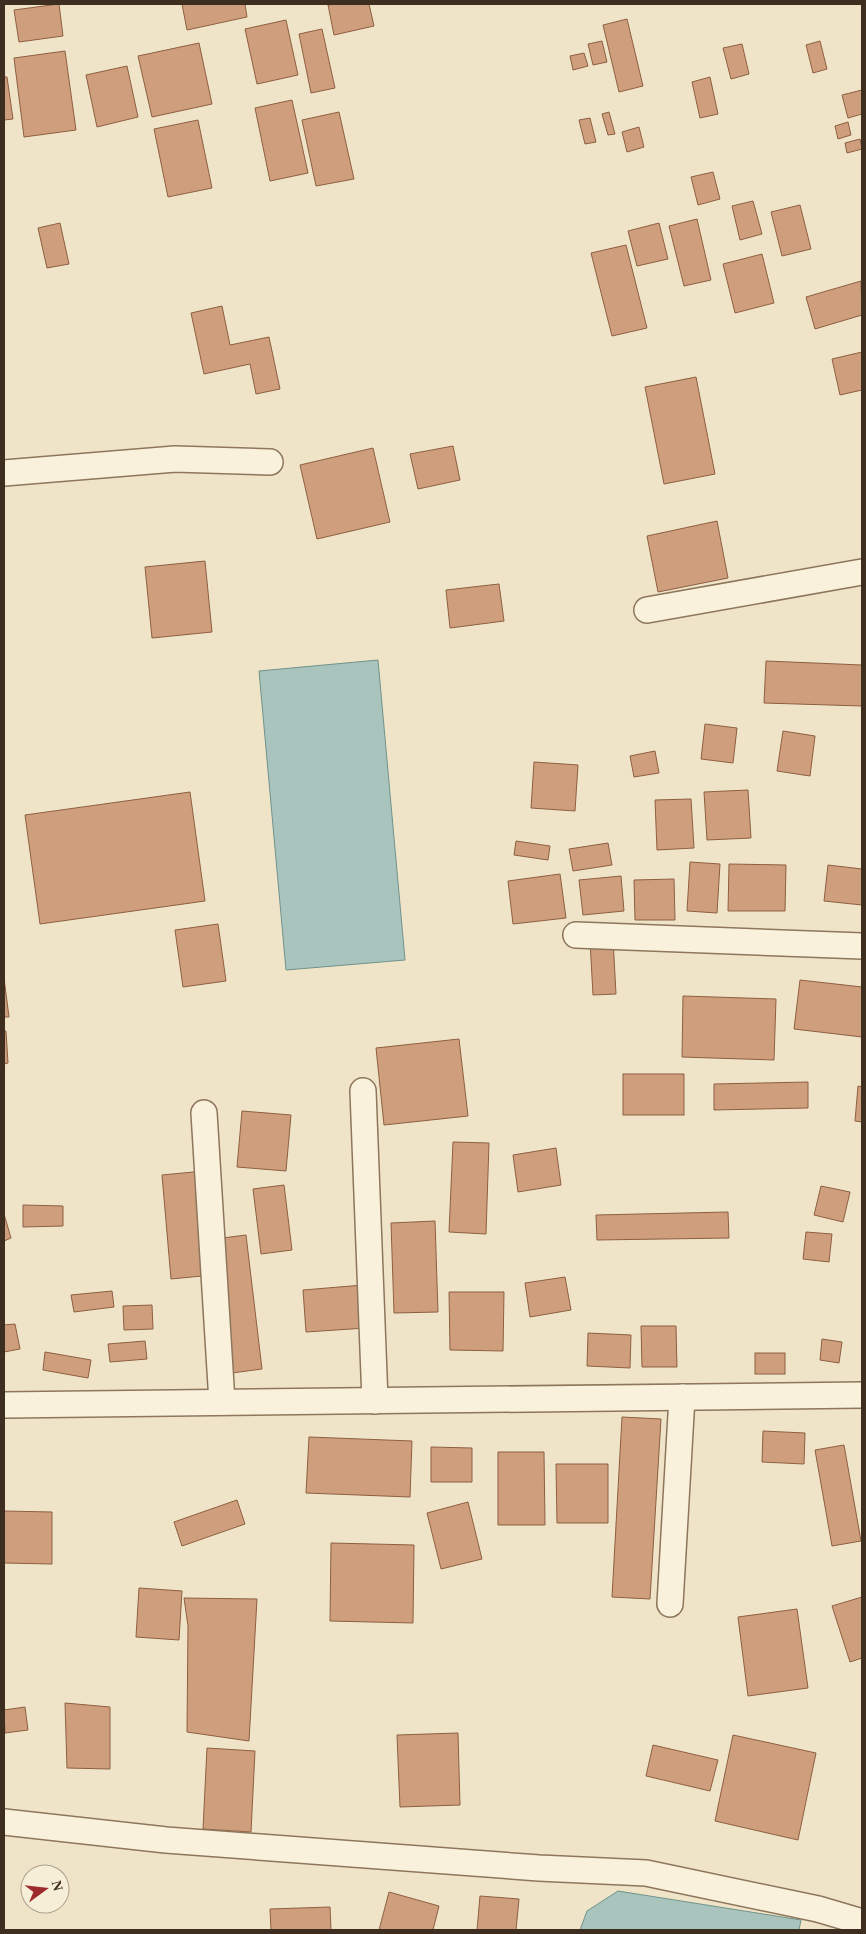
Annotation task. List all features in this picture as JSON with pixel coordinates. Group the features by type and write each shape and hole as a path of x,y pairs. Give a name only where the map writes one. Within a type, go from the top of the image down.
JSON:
{"street":[{"path":"4,473 175,459 270,462"},
{"path":"647,610 862,572"},
{"path":"576,935 862,946"},
{"path":"363,1091 374,1401"},
{"path":"204,1113 222,1402"},
{"path":"4,1405 862,1395"},
{"path":"670,1604 682,1397"},
{"path":"4,1822 166,1840 539,1868 646,1873 818,1909 862,1922"}],"water":[{"path":"378,660 405,960 286,970 259,671"},
{"path":"618,1891 801,1920 799,1930 580,1930 587,1911"}],"building":[{"path":"59,4 63,36 19,42 14,10"},
{"path":"182,4 245,4 247,17 187,30"},
{"path":"369,4 374,26 334,35 328,5"},
{"path":"627,19 643,86 619,92 603,25"},
{"path":"286,20 298,75 257,84 245,29"},
{"path":"322,29 335,88 311,93 299,34"},
{"path":"602,41 607,62 593,65 588,44"},
{"path":"820,41 827,69 813,73 806,45"},
{"path":"199,43 212,104 152,117 138,56"},
{"path":"742,44 749,74 731,79 723,48"},
{"path":"65,51 76,130 24,137 14,58"},
{"path":"584,53 588,66 573,70 570,56"},
{"path":"127,66 138,117 97,127 86,75"},
{"path":"4,77 7,77 13,119 4,120"},
{"path":"710,77 718,114 700,118 692,82"},
{"path":"862,90 862,114 848,118 842,95"},
{"path":"292,100 308,173 270,181 255,108"},
{"path":"339,112 354,179 316,186 302,120"},
{"path":"609,112 615,134 608,135 602,114"},
{"path":"590,118 596,142 585,144 579,120"},
{"path":"198,120 212,188 168,197 154,129"},
{"path":"848,122 851,135 838,139 835,126"},
{"path":"639,127 644,147 627,152 622,132"},
{"path":"860,139 862,149 847,153 845,143"},
{"path":"713,172 720,199 698,205 691,177"},
{"path":"753,201 762,234 740,240 732,206"},
{"path":"800,205 811,249 782,256 771,212"},
{"path":"697,219 711,280 684,286 669,226"},
{"path":"60,223 69,264 47,268 38,228"},
{"path":"659,223 668,259 637,266 628,231"},
{"path":"626,245 647,328 612,336 591,253"},
{"path":"762,254 774,303 735,313 723,264"},
{"path":"861,281 862,315 815,329 806,297"},
{"path":"222,306 230,345 269,337 280,389 256,394 250,364 204,374 191,313"},
{"path":"862,352 862,390 840,395 832,359"},
{"path":"696,377 715,474 664,484 645,387"},
{"path":"453,446 460,480 418,489 410,454"},
{"path":"373,448 390,522 317,539 300,465"},
{"path":"717,521 728,578 658,592 647,536"},
{"path":"205,561 212,632 152,638 145,567"},
{"path":"499,584 504,621 450,628 446,590"},
{"path":"766,661 862,665 862,706 764,703"},
{"path":"705,724 737,728 733,763 701,759"},
{"path":"783,731 815,736 810,776 777,771"},
{"path":"655,751 659,773 634,777 630,756"},
{"path":"534,762 578,765 575,811 531,808"},
{"path":"748,790 751,838 707,840 704,792"},
{"path":"190,792 205,901 40,924 25,815"},
{"path":"691,799 694,848 657,850 655,800"},
{"path":"516,841 550,846 548,860 514,855"},
{"path":"608,843 612,865 573,871 569,849"},
{"path":"690,862 720,864 717,913 687,911"},
{"path":"729,864 786,865 785,911 728,911"},
{"path":"828,865 862,869 862,905 824,901"},
{"path":"560,874 566,918 513,924 508,881"},
{"path":"621,876 624,911 583,915 579,880"},
{"path":"674,879 675,920 635,920 634,880"},
{"path":"218,924 226,981 183,987 175,930"},
{"path":"613,939 616,994 593,995 590,941"},
{"path":"4,978 9,1017 4,1017"},
{"path":"800,980 862,987 862,1037 794,1029"},
{"path":"683,996 776,999 774,1060 682,1057"},
{"path":"4,1031 6,1031 8,1063 4,1064"},
{"path":"459,1039 468,1116 384,1125 376,1048"},
{"path":"623,1074 684,1074 684,1115 623,1115"},
{"path":"808,1082 808,1108 714,1110 714,1084"},
{"path":"858,1086 862,1087 862,1122 855,1121"},
{"path":"242,1111 291,1115 286,1171 237,1167"},
{"path":"453,1142 489,1143 486,1234 449,1232"},
{"path":"556,1148 561,1185 518,1192 513,1155"},
{"path":"204,1171 212,1275 171,1279 162,1175"},
{"path":"284,1185 292,1250 261,1254 253,1189"},
{"path":"821,1186 850,1192 843,1222 814,1215"},
{"path":"23,1205 63,1206 63,1226 23,1227"},
{"path":"728,1212 729,1238 597,1240 596,1215"},
{"path":"4,1214 11,1238 4,1241"},
{"path":"435,1221 438,1312 394,1313 391,1223"},
{"path":"806,1232 832,1234 829,1262 803,1259"},
{"path":"246,1235 262,1369 232,1373 215,1239"},
{"path":"565,1277 571,1310 530,1317 525,1283"},
{"path":"363,1285 366,1328 306,1332 303,1290"},
{"path":"112,1291 114,1307 74,1312 71,1295"},
{"path":"449,1292 504,1292 503,1351 450,1350"},
{"path":"152,1305 153,1329 124,1330 123,1306"},
{"path":"15,1324 20,1349 4,1352 4,1325"},
{"path":"641,1326 676,1326 677,1367 642,1367"},
{"path":"588,1333 631,1335 630,1368 587,1366"},
{"path":"822,1339 842,1342 839,1363 820,1360"},
{"path":"145,1341 147,1359 110,1362 108,1344"},
{"path":"45,1352 91,1360 88,1378 43,1370"},
{"path":"755,1353 785,1353 785,1374 755,1374"},
{"path":"622,1417 661,1419 650,1599 612,1597"},
{"path":"763,1431 805,1433 804,1464 762,1462"},
{"path":"309,1437 412,1441 410,1497 306,1493"},
{"path":"844,1445 861,1541 832,1546 815,1450"},
{"path":"431,1447 472,1448 472,1482 431,1482"},
{"path":"498,1452 544,1452 545,1525 498,1525"},
{"path":"556,1464 608,1464 608,1523 557,1523"},
{"path":"237,1500 245,1524 182,1546 174,1522"},
{"path":"468,1502 482,1559 441,1569 427,1513"},
{"path":"4,1511 52,1512 52,1564 4,1563"},
{"path":"331,1543 414,1545 413,1623 330,1621"},
{"path":"139,1588 182,1591 179,1640 136,1637"},
{"path":"862,1597 862,1658 850,1662 832,1606"},
{"path":"184,1598 257,1599 249,1741 187,1732 188,1626"},
{"path":"797,1609 808,1688 748,1696 738,1617"},
{"path":"65,1703 110,1707 110,1769 67,1768"},
{"path":"25,1707 28,1730 5,1733 4,1710"},
{"path":"458,1733 460,1805 400,1807 397,1735"},
{"path":"733,1735 816,1753 798,1840 715,1821"},
{"path":"653,1745 718,1760 710,1791 646,1776"},
{"path":"207,1748 255,1751 251,1832 203,1829"},
{"path":"389,1892 439,1906 433,1930 379,1930"},
{"path":"480,1896 519,1899 516,1930 477,1930"},
{"path":"330,1907 331,1930 271,1930 270,1909"}]}
